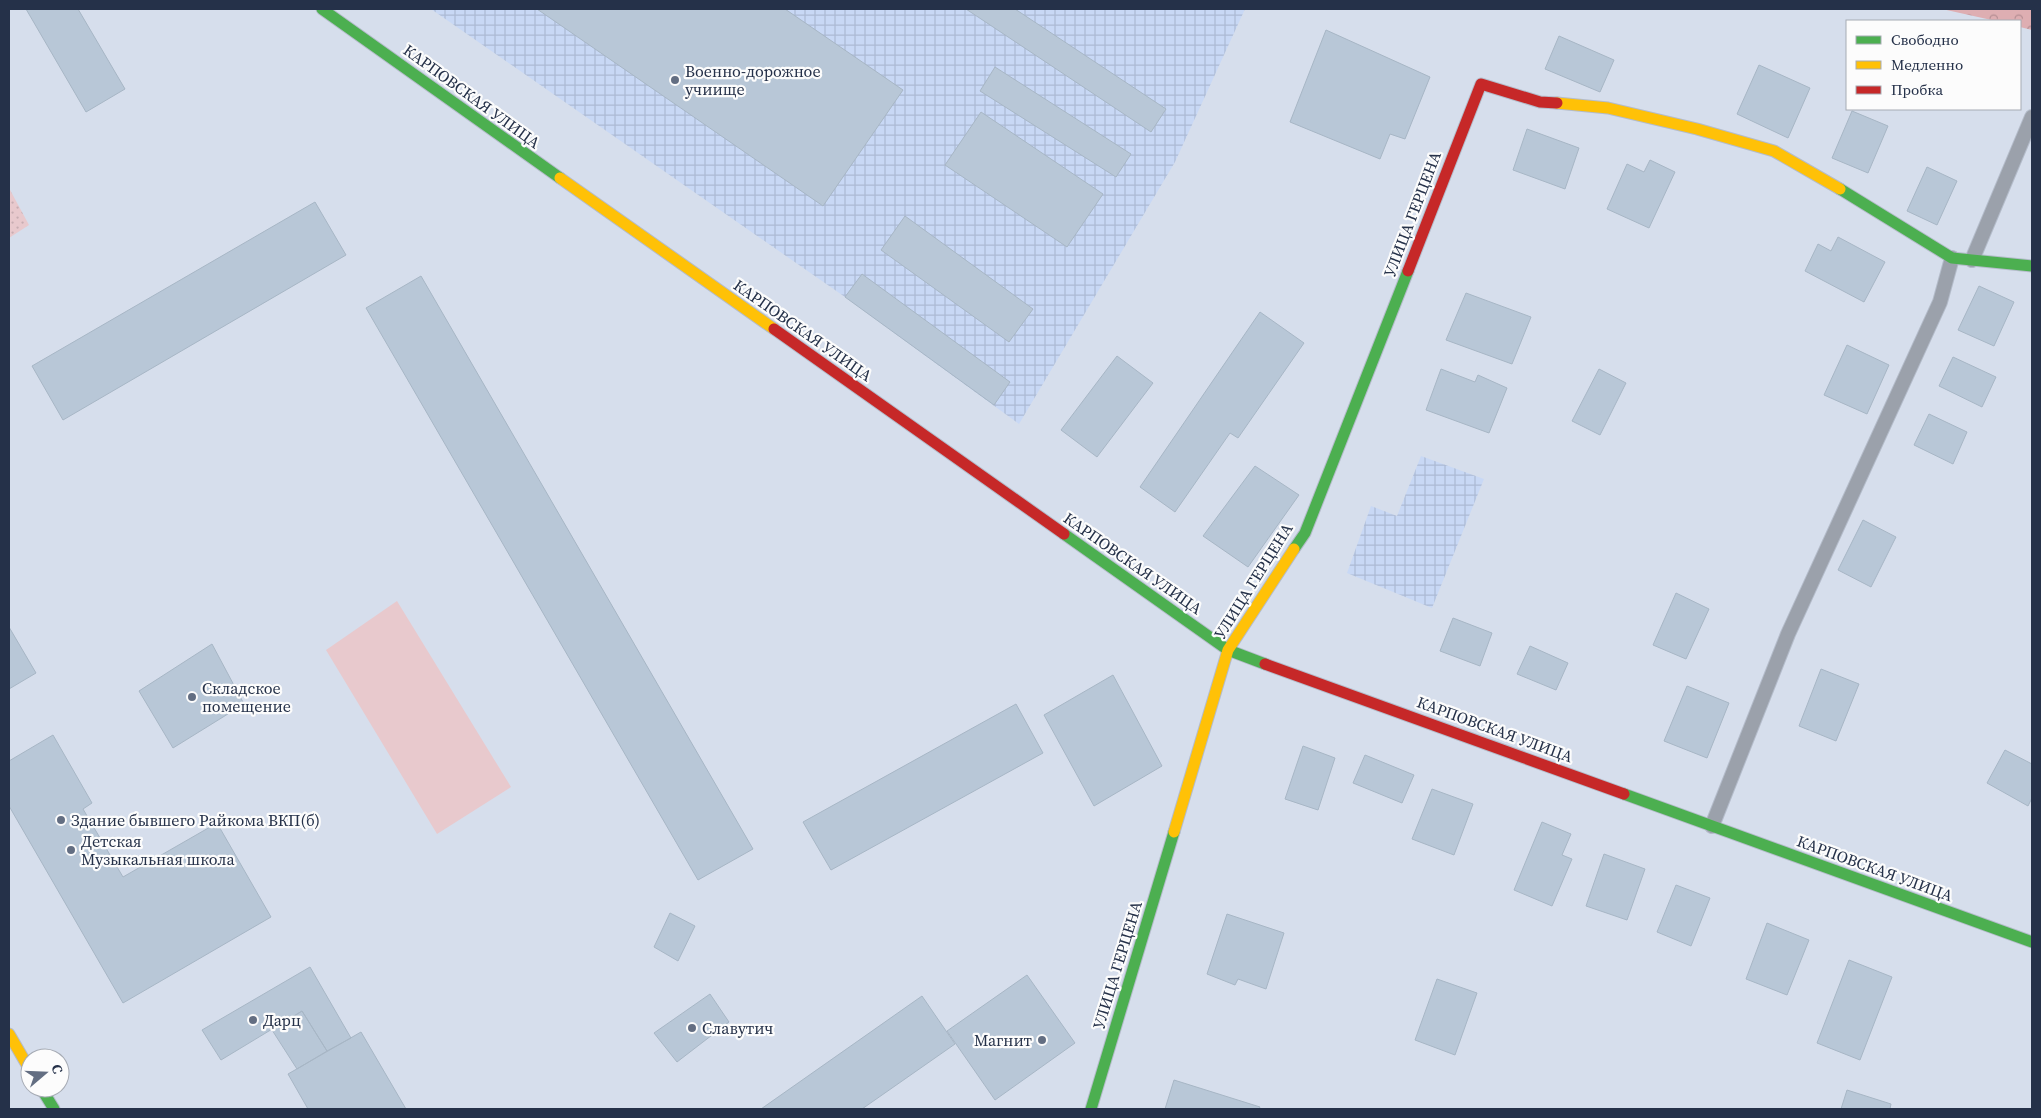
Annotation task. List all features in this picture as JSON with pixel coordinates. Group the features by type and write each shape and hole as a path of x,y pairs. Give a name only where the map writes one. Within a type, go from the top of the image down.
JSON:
{"street":[{"name":"КАРПОВСКАЯ УЛИЦА","path":"322,9 1228,650 2032,942"},
{"name":"УЛИЦА ГЕРЦЕНА","path":"1092,1109 1228,650 1304,533 1481,84 1540,102 1608,108 1697,129 1774,151 1876,210 1952,258"},
{"path":"1952,258 2032,266"},
{"path":"9,1034 20,1053"},
{"path":"47,1098 54,1109"}],"lane":[{"path":"1972,260 2032,117"},
{"path":"1712,826 1788,634 1940,302 1952,258"}],"shaded area":[{"path":"431,9 1245,9 1175,162 1019,424 845,297"},
{"path":"9,188 29,225 9,238"},
{"path":"1421,456 1484,479 1432,608 1347,573 1371,506 1397,516"},
{"path":"397,601 511,787 437,834 326,650"}],"green space":[{"path":"1942,9 2032,9 2032,30 2021,27 2021,20 1992,20"}],"building":[{"path":"26,9 78,9 125,89 86,112"},
{"path":"537,9 785,9 903,90 823,206"},
{"path":"966,9 1015,9 1166,109 1151,132"},
{"path":"1326,30 1430,77 1405,139 1390,134 1380,159 1290,122"},
{"path":"1559,36 1614,60 1600,92 1545,69"},
{"path":"1759,65 1810,88 1788,138 1737,114"},
{"path":"995,67 1131,154 1116,177 980,91"},
{"path":"1852,111 1888,126 1868,173 1832,158"},
{"path":"981,112 1103,194 1067,247 945,165"},
{"path":"1527,129 1579,148 1565,189 1513,170"},
{"path":"1650,160 1675,172 1649,228 1607,209 1627,164 1644,172"},
{"path":"1927,167 1957,181 1937,225 1907,211"},
{"path":"315,202 346,255 63,420 32,366"},
{"path":"905,216 1033,309 1009,342 881,250"},
{"path":"1838,237 1885,262 1864,302 1805,271 1818,244 1831,251"},
{"path":"862,274 1010,382 994,405 845,297"},
{"path":"421,276 753,849 698,880 366,308"},
{"path":"1979,286 2014,302 1994,346 1958,330"},
{"path":"1466,293 1531,317 1512,364 1446,340"},
{"path":"1260,312 1304,343 1238,438 1230,433 1175,512 1140,487"},
{"path":"1847,345 1889,365 1867,414 1824,395"},
{"path":"1117,356 1153,383 1097,457 1061,430"},
{"path":"1953,357 1996,377 1982,407 1939,386"},
{"path":"1441,369 1475,382 1478,375 1507,388 1489,433 1426,410"},
{"path":"1599,369 1626,383 1600,435 1572,421"},
{"path":"1929,414 1967,432 1953,464 1914,445"},
{"path":"1255,466 1299,495 1248,567 1203,536"},
{"path":"1863,520 1896,537 1871,587 1838,570"},
{"path":"1676,593 1709,609 1686,659 1653,645"},
{"path":"1453,618 1492,633 1480,666 1440,651"},
{"path":"9,627 36,673 9,689"},
{"name":"Складское помещение","path":"212,644 244,704 173,748 139,691"},
{"path":"1530,646 1568,663 1556,690 1517,674"},
{"path":"1821,669 1859,684 1836,741 1799,726"},
{"path":"1113,675 1162,766 1094,806 1044,715"},
{"path":"1687,686 1729,703 1707,758 1664,741"},
{"path":"1016,704 1043,753 831,870 803,822"},
{"name":"Детская Музыкальная школа","path":"53,735 92,803 83,809 123,877 217,823 271,917 123,1003 9,806 9,761"},
{"path":"1303,746 1335,758 1318,810 1285,799"},
{"path":"2005,750 2032,764 2032,798 2028,806 1987,783"},
{"path":"1365,755 1414,775 1402,803 1353,783"},
{"path":"1432,789 1473,804 1454,855 1412,839"},
{"path":"1542,822 1571,834 1562,855 1572,859 1552,906 1514,890"},
{"path":"1604,854 1645,869 1627,920 1586,906"},
{"path":"1676,885 1710,898 1691,946 1657,932"},
{"path":"670,913 695,926 678,961 654,947"},
{"path":"1227,914 1284,933 1266,989 1238,979 1235,985 1207,974"},
{"path":"1767,923 1809,940 1787,995 1746,979"},
{"path":"1849,960 1892,977 1860,1060 1817,1043"},
{"name":"Дарц","path":"310,967 351,1038 327,1051 302,1011 221,1060 202,1030"},
{"path":"1027,975 1075,1043 995,1100 947,1031"},
{"path":"1437,979 1477,993 1455,1055 1415,1040"},
{"name":"Славутич","path":"710,994 729,1022 677,1062 654,1033"},
{"path":"922,996 955,1044 862,1109 761,1109"},
{"path":"302,1011 327,1051 297,1069 272,1030"},
{"path":"361,1032 406,1109 308,1109 288,1074"},
{"path":"1174,1080 1260,1107 1259,1109 1165,1109"},
{"path":"1847,1090 1891,1104 1890,1109 1841,1109"}],"traffic: fast":[{"path":"322,9 560,178"},
{"path":"1840,189 1952,258 2032,266"},
{"path":"1294,549 1305,533 1408,271"},
{"path":"1064,534 1228,650 1265,664"},
{"path":"1624,794 2032,942"},
{"path":"1091,1109 1174,832"},
{"path":"47,1098 54,1109"}],"traffic: slow":[{"path":"1557,103 1608,108 1697,129 1774,151 1840,189"},
{"path":"560,178 774,329"},
{"path":"1174,832 1228,650 1294,549"},
{"path":"9,1034 20,1053"}],"traffic: jam":[{"path":"1408,271 1481,84 1540,102 1557,103"},
{"path":"774,329 1064,534"},
{"path":"1265,664 1624,794"}],"place":[{"name":"Военно-дорожное учиище","path":"675,80"},
{"name":"Складское помещение","path":"192,697"},
{"name":"Здание бывшего Райкома ВКП(б)","path":"61,820"},
{"name":"Детская Музыкальная школа","path":"71,850"},
{"name":"Дарц","path":"253,1020"},
{"name":"Славутич","path":"692,1028"},
{"name":"Магнит","path":"1042,1040"}]}
